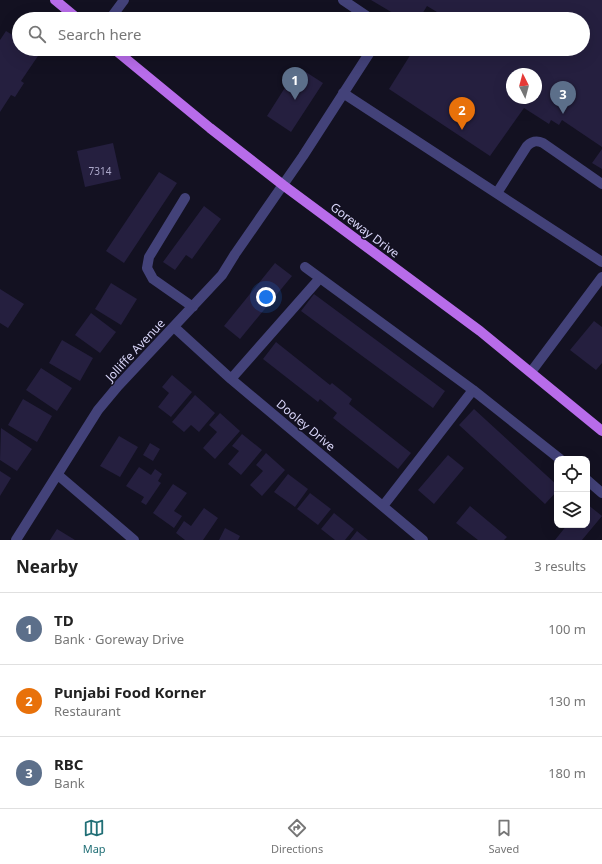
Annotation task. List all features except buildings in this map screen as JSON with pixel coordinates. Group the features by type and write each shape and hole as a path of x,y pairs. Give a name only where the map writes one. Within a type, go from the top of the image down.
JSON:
{"main road":[{"path":"55,0 70,12"},
{"name":"Goreway Drive","path":"123,56 210,128 283,185 480,331 602,430"}],"street":[{"path":"115,12 124,0"},
{"path":"343,0 361,12"},
{"name":"Jolliffe Avenue","path":"16,540 98,410 118,386 222,275 234,254 283,185 367,56"},
{"path":"343,94 602,262"},
{"path":"496,193 527,146 533,141 543,143 602,184"},
{"path":"185,198 149,257 147,268 153,279 193,307"},
{"path":"305,266 473,390 556,456"},
{"path":"531,372 602,277"},
{"path":"231,379 320,278"},
{"name":"Dooley Drive","path":"174,327 231,379 423,540"},
{"path":"383,506 473,390"},
{"path":"58,475 134,540"},
{"path":"590,483 602,493"}],"place":[{"name":"TD","path":"295,100"},
{"name":"RBC","path":"563,114"},
{"name":"Punjabi Food Korner","path":"462,130"}]}
